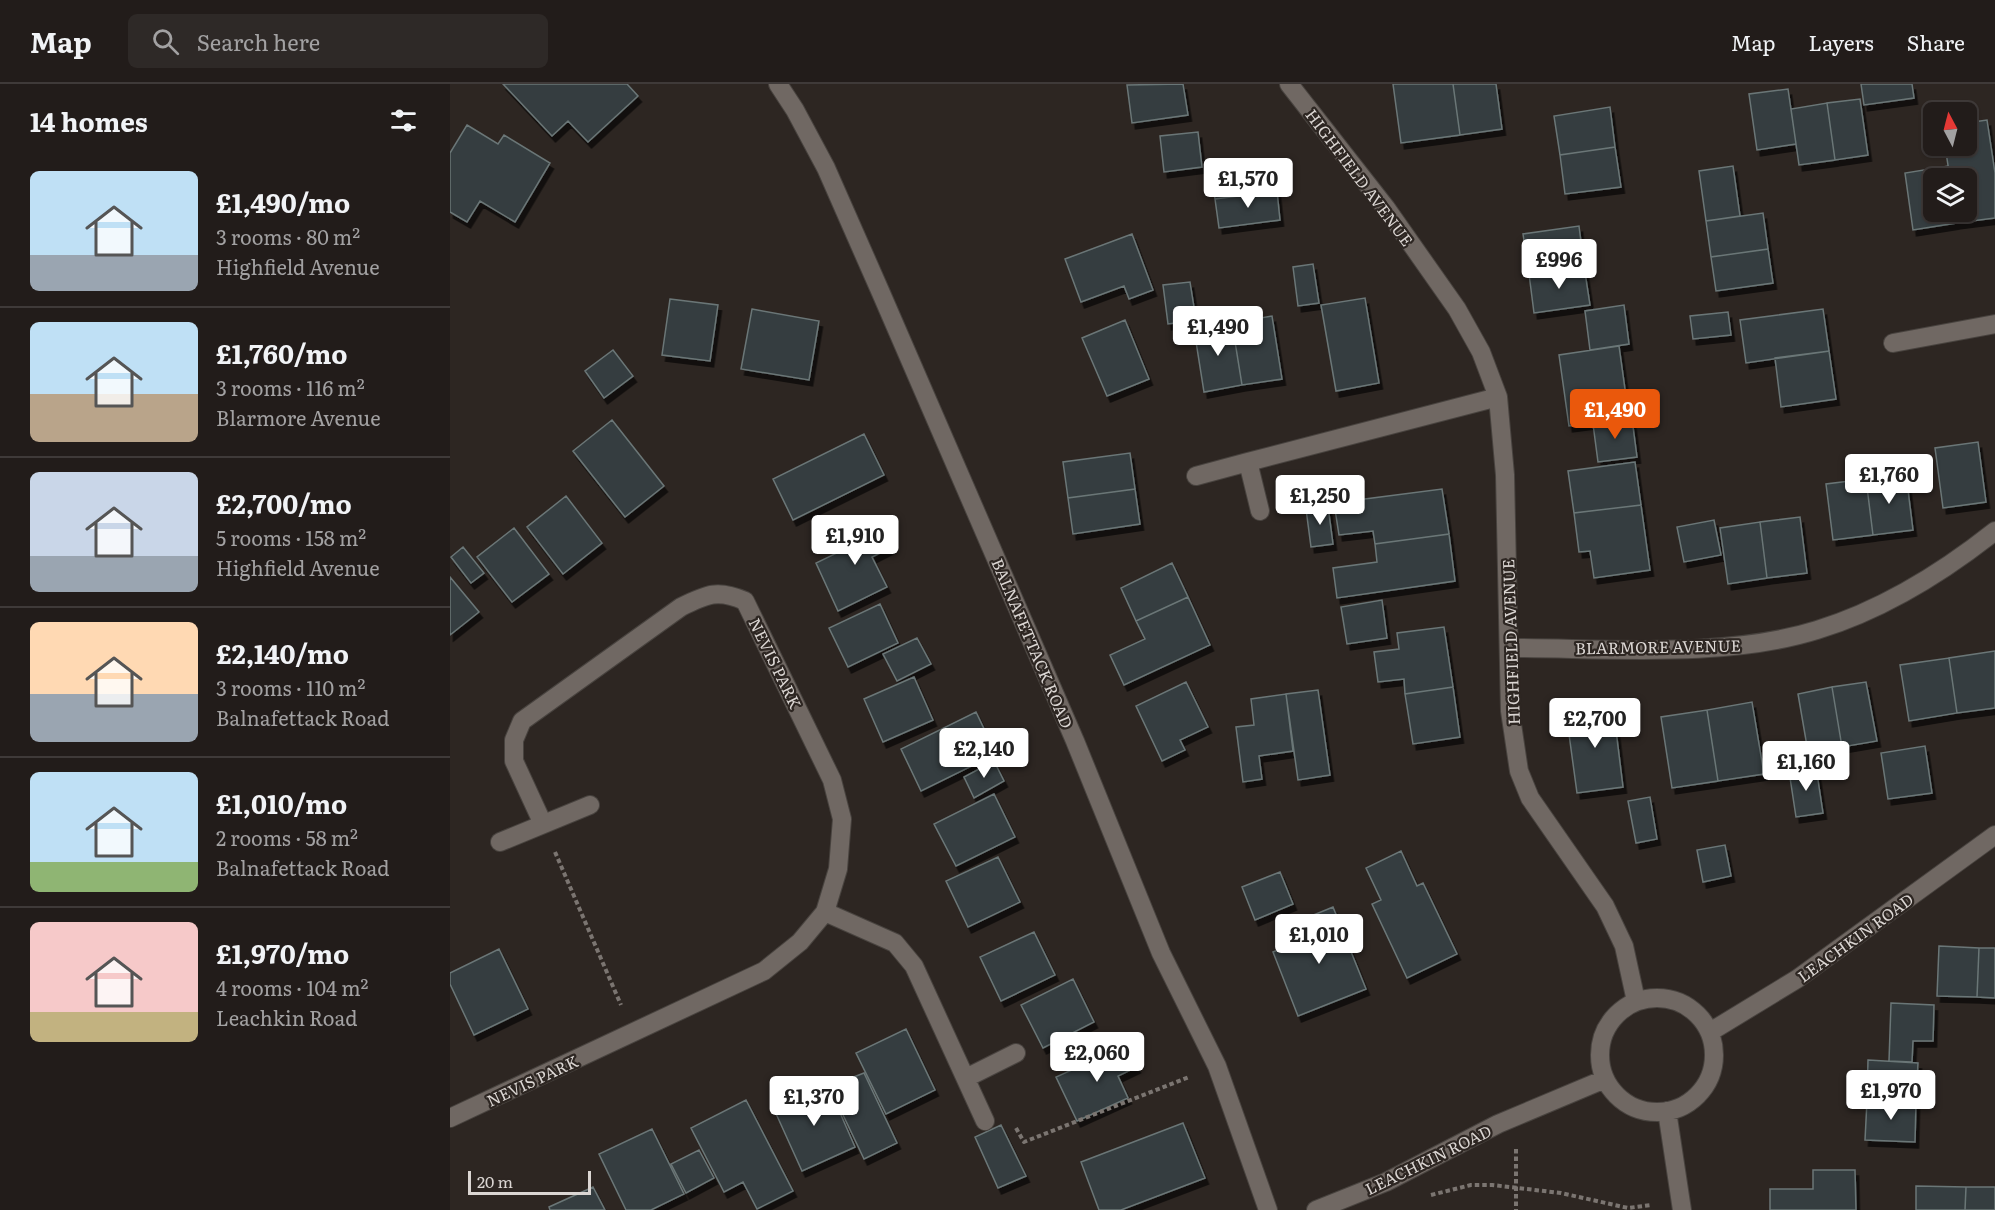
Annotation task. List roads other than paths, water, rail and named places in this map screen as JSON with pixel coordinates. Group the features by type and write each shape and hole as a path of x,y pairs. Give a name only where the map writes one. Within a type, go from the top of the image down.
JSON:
{"street":[{"name":"BALNAFETTACK ROAD","path":"778,84 795,110 826,168 877,283 1075,741 1161,953 1216,1066 1268,1210"},
{"name":"HIGHFIELD AVENUE","path":"1289,84 1386,208 1457,309 1481,352 1498,396 1505,475 1510,711 1519,771 1530,798 1605,906 1624,946 1636,1001"},
{"path":"1893,343 1995,324"},
{"path":"1196,476 1498,396"},
{"path":"1248,462 1260,511"},
{"name":"BLARMORE AVENUE","path":"1509,648 1683,648 1755,643 1816,631 1866,612 1910,588 1959,559 1995,531"},
{"name":"NEVIS PARK","path":"450,1118 764,971 800,942 825,912 838,869 842,819 832,780 745,601 727,593 704,596 681,607 522,721 514,740 514,761 543,824"},
{"path":"501,842 590,806"},
{"name":"LEACHKIN ROAD","path":"1710,1032 1797,980 1995,835"},
{"path":"825,912 895,943 914,966 985,1121"},
{"path":"1653,997 1671,998 1688,1005 1701,1017 1710,1032 1715,1048 1714,1066 1708,1082 1698,1096 1684,1106 1668,1111 1648,1112 1630,1106 1615,1094 1605,1079 1600,1061 1604,1033 1608,1024 1620,1010 1636,1001 1653,997"},
{"path":"966,1078 1016,1053"},
{"name":"LEACHKIN ROAD","path":"1316,1210 1386,1182 1498,1125 1605,1079"},
{"path":"1668,1111 1682,1206"}]}
